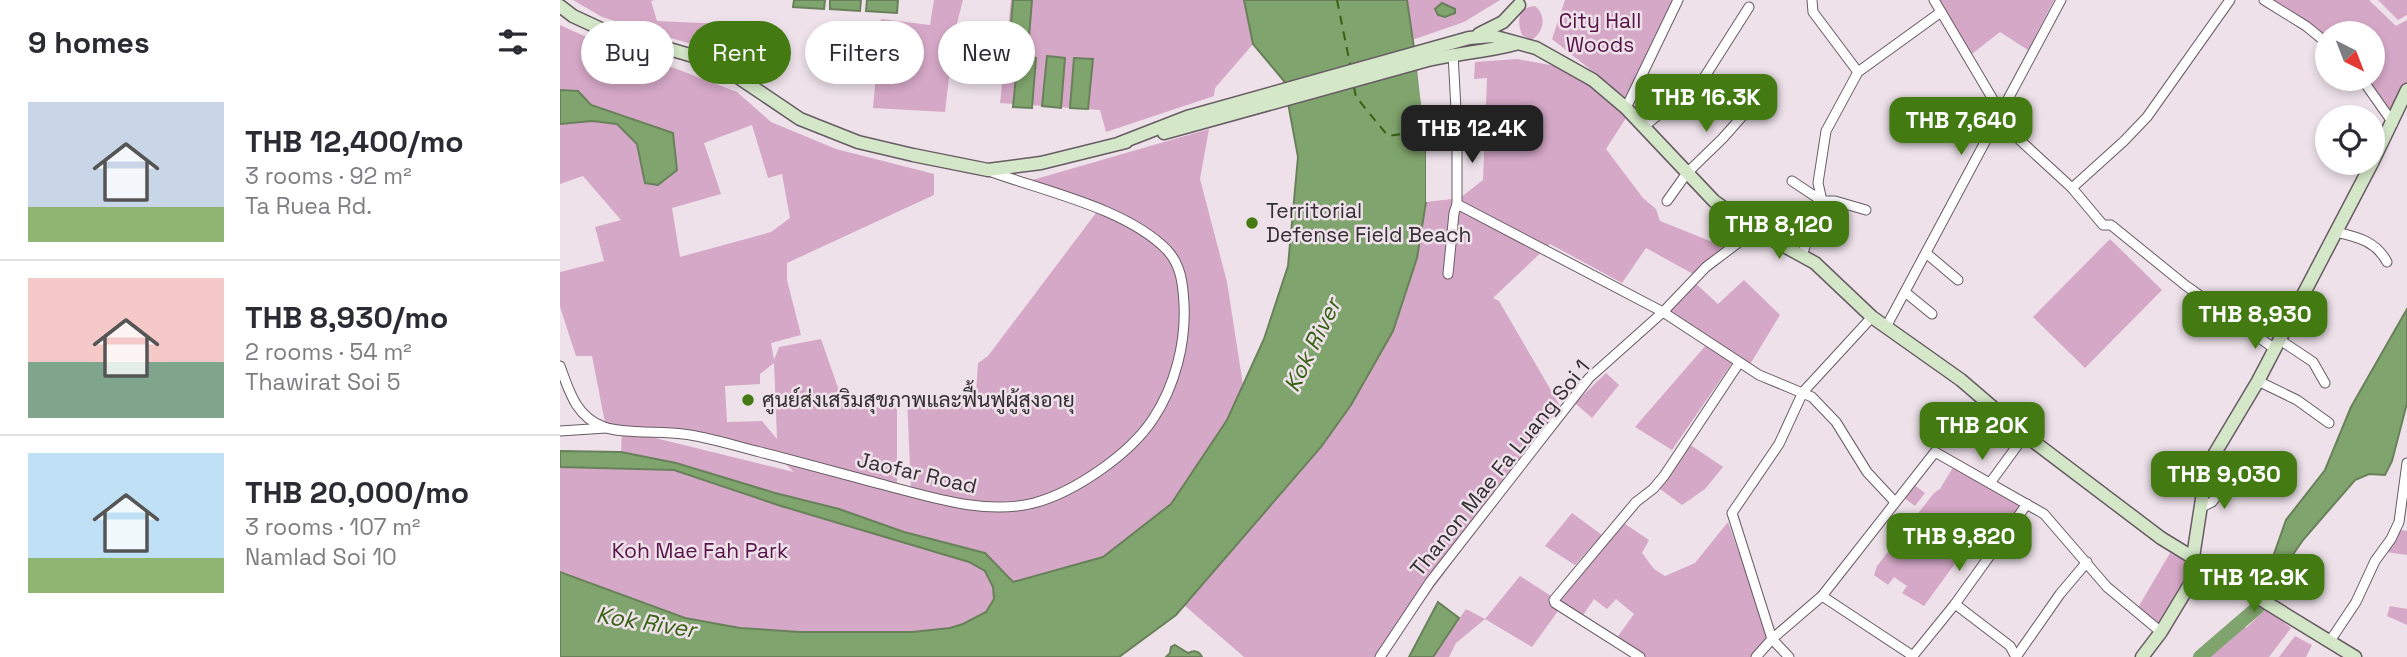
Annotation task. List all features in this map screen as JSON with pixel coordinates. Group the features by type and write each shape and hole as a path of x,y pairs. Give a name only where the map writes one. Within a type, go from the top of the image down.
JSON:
{"street":[{"path":"1626,108 1678,0"},
{"path":"1812,0 1813,12 1858,72"},
{"path":"1934,0 1999,116 2072,188 2103,225 2111,225 2185,285 2277,344 2313,362 2325,383"},
{"path":"1886,327 2060,0"},
{"path":"2072,188 2147,117 2230,0"},
{"path":"2264,0 2315,33"},
{"path":"560,6 573,16 601,29 718,63 800,119 858,142 988,170 1041,163 1120,143 1427,55 1503,22 1519,5"},
{"path":"1643,127 1702,81 1749,7"},
{"path":"1802,255 1822,201 1818,183 1826,131 1858,72 1941,12"},
{"path":"1469,38 1492,36 1536,48 1587,76 1626,108 1714,201 1755,230 1802,255 1827,273 1872,317 1961,380 2025,435 2147,528 2355,657"},
{"path":"1427,55 1491,50 1519,43"},
{"path":"1448,274 1457,204 1457,128 1452,54"},
{"path":"1667,201 1687,173 1723,138 1769,86"},
{"path":"2385,138 2407,90"},
{"path":"2370,91 2393,123"},
{"name":"Jaofar Road","path":"560,431 606,428 694,436 933,498 994,507 1034,503 1077,486 1121,455 1153,420 1175,376 1185,322 1183,278 1169,252 1156,240 1126,221 1100,209 988,170"},
{"path":"2142,657 2161,632 2197,560 2200,508 2206,472 2258,382 2365,175"},
{"path":"1792,181 1822,201 1835,201 1866,210"},
{"path":"1457,204 1663,312 1739,363 1781,385 1803,392 1820,404 1836,422 1867,472 1894,502"},
{"name":"Thanon Mae Fa Luang Soi 1","path":"1381,657 1430,582 1589,378 1663,312 1706,267 1755,230"},
{"path":"2336,232 2364,240 2376,248 2387,262"},
{"path":"1926,253 1958,280"},
{"path":"1905,292 1932,314"},
{"path":"1789,657 1772,639 1732,513 1779,444 1803,392 1872,317"},
{"path":"1640,657 1580,620 1554,600 1636,502 1656,486 1739,363"},
{"path":"560,366 573,401 586,418 606,428"},
{"path":"2258,382 2297,400 2329,423"},
{"path":"1990,483 2025,435"},
{"path":"1756,657 1772,639 1822,596 1935,452 2044,514 2107,587 2161,632"},
{"path":"2330,642 2356,602 2375,561 2399,522 2407,463"},
{"path":"2200,508 2213,502 2226,484"},
{"path":"1822,596 1912,657 1955,604 2027,504"},
{"path":"1955,604 2010,646 2016,657 2060,594 2087,562"}],"green space":[{"path":"573,0 655,0 651,1 657,21 615,21 602,17"},
{"path":"934,0 963,0 958,21 938,21 938,84 948,84 945,112 873,108 875,84 924,84 924,24 930,25"},
{"path":"1011,0 1286,0 1290,115 1284,81 1254,43 1215,88 1214,96 1106,132 1100,110 1000,103 1002,84 1035,84 1035,21 1009,21"},
{"path":"1407,0 1500,0 1464,22 1412,40"},
{"name":"City Hall Woods","path":"1565,0 1678,0 1630,101 1552,39"},
{"path":"1934,0 2054,0 2028,50 2000,32 1968,57"},
{"path":"2260,0 2369,0 2396,26 2407,20 2407,98 2393,123 2385,114 2385,105 2377,105 2365,91 2385,91 2385,21 2315,21 2315,34"},
{"path":"2378,0 2407,0 2407,15 2398,20"},
{"path":"1535,6 1541,15 1542,24 1539,33 1531,40 1522,35 1519,20 1525,9"},
{"path":"674,22 688,22 688,43 674,39"},
{"path":"560,25 581,35 581,84 674,84 674,68 688,73 688,84 716,84 737,92 771,122 836,149 934,174 934,195 787,263 787,280 801,335 771,343 774,360 779,347 821,339 845,408 897,407 897,488 911,491 907,397 976,393 978,363 988,356 1099,209 1022,183 1209,129 1200,179 1227,282 1243,385 1227,420 1171,504 1103,557 1013,582 985,552 904,532 839,509 676,463 621,452 622,430 606,428 592,356 576,356 560,307 560,272 604,261 595,227 621,220 583,176 560,184","holes":["752,125 768,178 782,174 790,218 771,232 680,257 672,208 721,194 704,143","774,363 777,439 762,421 727,422 725,386 760,384 760,374","627,431 683,434 778,457 794,472"]},
{"path":"1517,59 1561,67 1605,94 1626,118 1606,149 1643,198 1656,209 1660,221 1725,247 1693,274 1646,248 1622,283 1550,244 1493,298 1499,301 1563,411 1383,657 1244,657 1184,605 1321,447 1351,405 1393,331 1417,258 1426,202 1460,198 1483,180 1487,78 1474,79 1475,62"},
{"path":"2110,239 2162,290 2085,368 2033,317"},
{"path":"1744,280 1780,315 1749,366 1663,312 1693,281 1718,304"},
{"path":"1707,344 1732,363 1672,450 1635,427"},
{"path":"1606,373 1619,385 1592,418 1575,403"},
{"path":"1686,442 1723,467 1705,489 1682,505 1656,486"},
{"path":"1955,464 2027,504 2003,538 1983,525 1924,606 1902,593 1907,586 1894,577 1888,585 1874,575 1877,566 1934,493 1940,489"},
{"name":"Koh Mae Fah Park","path":"560,467 674,470 781,506 969,562 985,571 993,587 994,599 986,612 963,624 912,632 800,632 740,628 685,618 560,572"},
{"path":"1913,484 1925,493 1915,506 1903,497"},
{"path":"1572,513 1602,535 1575,565 1545,546"},
{"path":"1622,522 1649,540 1642,553 1654,569 1665,576 1695,563 1728,522 1769,637 1751,657 1645,657 1616,639 1634,614 1616,599 1607,609 1594,599 1581,618 1557,602"},
{"path":"2400,530 2407,531 2407,555 2386,552"},
{"path":"2170,553 2193,565 2157,624 2136,611"},
{"path":"1520,576 1551,596 1558,611 1532,647 1485,619"},
{"path":"2390,606 2407,609 2407,625 2387,616"},
{"path":"1466,609 1485,619 1456,643 1449,657 1433,657"},
{"path":"2266,609 2291,628 2269,657 2192,657 2238,618 2246,628"},
{"path":"2295,636 2312,645 2306,657 2279,657"}],"water":[{"path":"794,0 825,0 824,9 793,7"},
{"path":"830,0 861,0 860,11 830,9"},
{"path":"867,0 898,0 897,13 866,11"},
{"path":"1013,0 1032,0 1030,21 1011,21"},
{"name":"Kok River","path":"1244,0 1407,0 1426,147 1426,202 1417,258 1393,331 1351,405 1321,447 1176,615 1119,657 560,657 560,572 685,618 740,628 800,632 912,632 950,628 986,612 994,599 993,587 985,571 969,562 781,506 674,470 560,467 560,451 621,452 676,463 839,509 904,532 985,553 1013,582 1103,557 1171,504 1227,420 1264,339 1288,266 1298,157 1284,81 1253,44"},
{"path":"1442,3 1455,9 1455,13 1445,17 1438,15 1435,9"},
{"path":"1047,56 1065,58 1061,108 1042,106"},
{"path":"1074,58 1093,59 1088,109 1070,108"},
{"path":"1015,84 1034,84 1032,108 1013,107"},
{"path":"560,90 578,91 591,105 673,133 677,170 658,185 645,183 637,144 617,124 592,121 560,124"},
{"path":"2407,309 2407,403 2392,461 2385,475 2369,474 2355,480 2303,540 2283,569 2274,572 2273,557 2286,520 2325,470 2351,407"},
{"path":"1438,602 1459,618 1433,657 1409,657"},
{"path":"1175,645 1188,653 1198,652 1202,657 1166,657"}],"pier":[{"path":"1421,70 1429,147 1430,201 1426,202 1426,147 1417,71"}],"waterway":[{"path":"2200,657 2258,607 2274,572"}],"ferry route":[{"path":"1337,0 1350,64"},
{"path":"1354,87 1356,97 1388,136 1424,131"}],"place":[{"name":"Territorial Defense Field Beach","path":"1252,223"},
{"name":"ศูนย์ส่งเสริมสุขภาพและฟื้นฟูผู้สูงอายุ","path":"748,400"}]}
